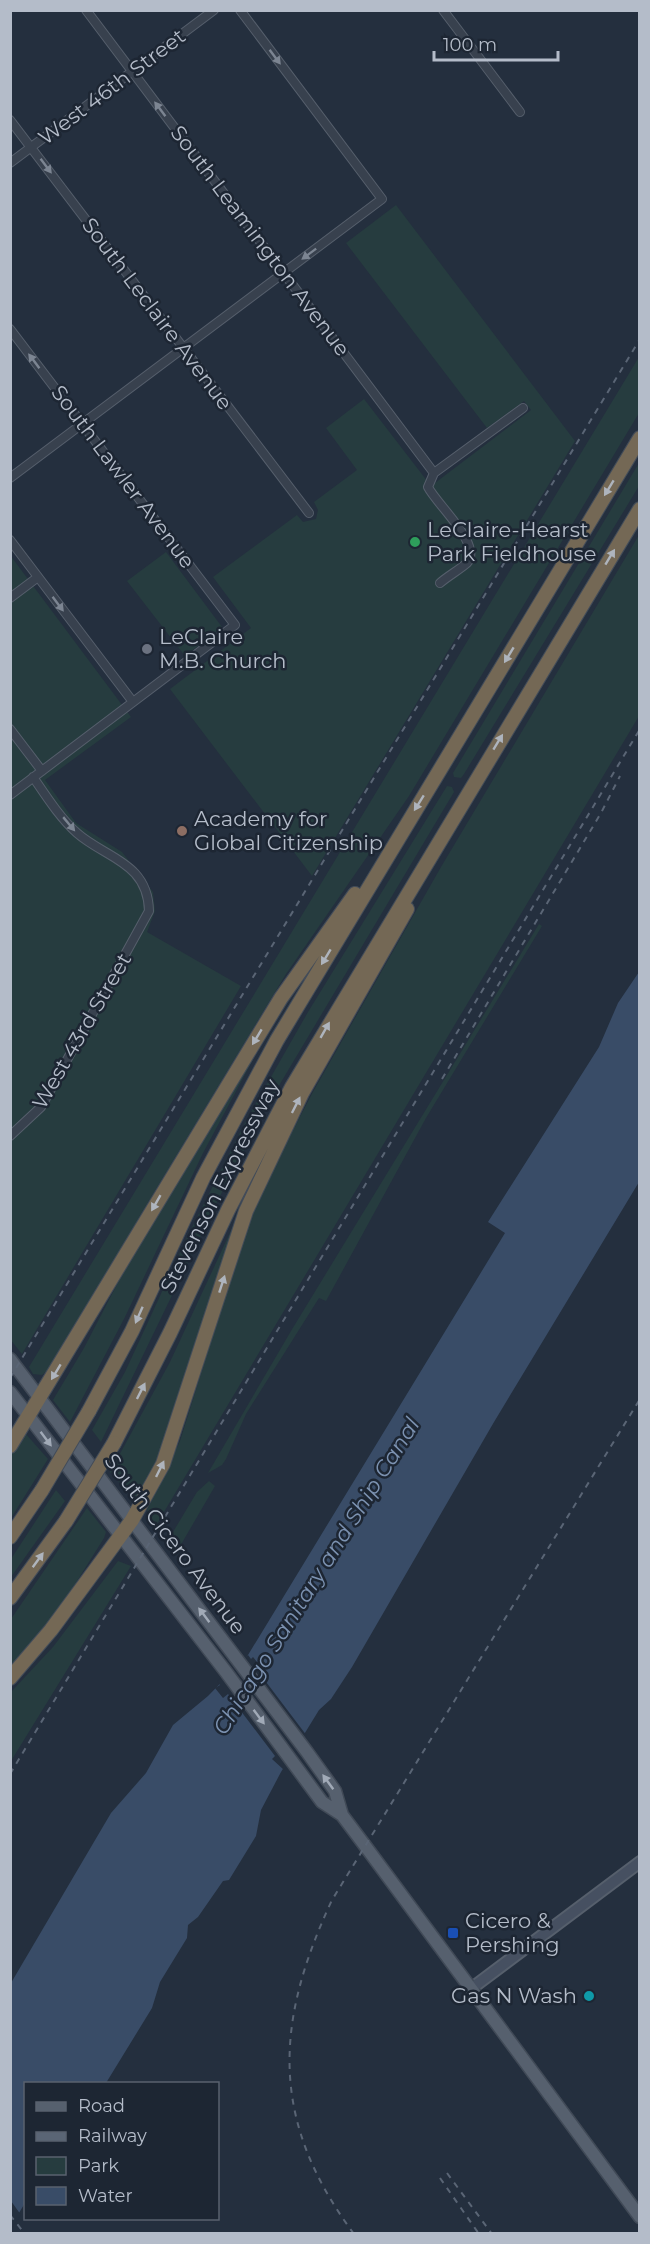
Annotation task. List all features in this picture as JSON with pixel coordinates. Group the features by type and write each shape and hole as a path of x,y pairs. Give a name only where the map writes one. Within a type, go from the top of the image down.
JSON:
{"highway":[{"path":"10,1446 280,998 399,834 639,438"},
{"name":"Stevenson Expressway","path":"10,1598 66,1521 114,1443 255,1154 327,1026 639,509"},
{"name":"Stevenson Expressway","path":"10,1537 42,1490 113,1369 197,1189 245,1098 399,834"},
{"path":"10,1678 51,1630 132,1520 163,1464 246,1211 260,1179 302,1093 406,912 436,844"}],"main road":[{"name":"South Cicero Avenue","path":"10,1359 307,1752 335,1791 342,1815"},
{"name":"South Cicero Avenue","path":"10,1392 226,1672 322,1802 342,1815 639,2217"},
{"path":"472,1988 639,1862"}],"street":[{"name":"South Leamington Avenue","path":"86,10 434,472"},
{"name":"West 46th Street","path":"10,163 213,10"},
{"path":"10,478 382,199 240,10"},
{"path":"443,10 519,112"},
{"name":"South Leclaire Avenue","path":"10,120 307,510"},
{"name":"South Lawler Avenue","path":"10,330 235,625 133,702"},
{"path":"440,583 468,561 472,549 468,540 434,499 428,487 434,472 523,408"},
{"path":"10,540 133,702 10,795"},
{"path":"10,598 38,577"},
{"path":"10,729 42,771"},
{"name":"West 43rd Street","path":"10,1136 41,1107 146,919 148,902 136,876 122,860 85,839 71,827 33,777"}],"green space":[{"path":"396,205 575,441 312,876 170,689 251,628 213,577 297,515 303,522 316,519 318,510 314,502 357,470 326,428 364,399 431,486 531,410 524,401 487,428 346,243"},
{"path":"639,357 639,413 409,796 286,974 138,1219 127,1244 49,1369 42,1375 33,1374 29,1367"},
{"path":"639,463 639,486 464,774 461,778 454,777 453,773"},
{"path":"639,535 639,716 155,1527 147,1510 180,1441 250,1216 314,1090 441,867"},
{"path":"166,552 222,627 185,656 127,581"},
{"path":"10,555 131,717 45,780 76,823 122,852 153,892 155,911 147,932 241,986 22,1354 10,1339"},
{"path":"447,786 452,787 454,792 271,1099 223,1190 101,1442 92,1430 125,1372 189,1233 247,1119 308,1012"},
{"path":"539,924 542,926 426,1118 326,1301 319,1298 246,1414 226,1459 222,1465 208,1473 291,1331"},
{"path":"271,1026 203,1153 125,1317 70,1422 53,1400 84,1348 152,1217"},
{"path":"241,1209 156,1465 136,1501 110,1472 170,1362"},
{"path":"25,1433 48,1459 11,1518 11,1455"},
{"path":"209,1481 215,1486 179,1548 173,1549 167,1542 197,1492"},
{"path":"56,1490 65,1501 11,1577 11,1559"},
{"path":"87,1508 106,1532 104,1538 62,1605 11,1669 11,1619"},
{"path":"118,1561 131,1566 11,1761 11,1692 53,1647"}],"water":[{"name":"Chicago Sanitary and Ship Canal","path":"639,972 639,1182 494,1422 352,1667 331,1699 319,1710 281,1772 261,1810 256,1836 229,1880 223,1881 198,1917 188,1925 187,1938 160,1982 152,2008 107,2082 24,2082 24,2205 11,2226 11,1983 111,1813 146,1773 173,1725 208,1696 248,1655 505,1233 488,1222 599,1047 618,1003"}],"pier":[{"path":"248,1655 251,1659 253,1657 261,1667 257,1670 307,1736 284,1770 272,1759 275,1756 228,1694 223,1698 215,1688 220,1685 217,1681"},
{"path":"11,2201 21,2215 10,2229"}],"railway":[{"path":"10,1378 640,339"},
{"path":"10,1774 640,729"},
{"path":"442,1079 601,813 620,776"},
{"path":"354,2234 327,2192 307,2152 295,2111 290,2071 291,2030 299,1989 313,1945 332,1900 640,1399"},
{"path":"447,2173 492,2234"},
{"path":"440,2178 479,2234"},
{"path":"10,2215 25,2234"}],"place":[{"name":"LeClaire-Hearst Park Fieldhouse","path":"415,542"},
{"name":"LeClaire M.B. Church","path":"147,649"},
{"name":"Academy for Global Citizenship","path":"182,831"},
{"name":"Cicero & Pershing","path":"453,1933"},
{"name":"Gas N Wash","path":"589,1996"}]}
